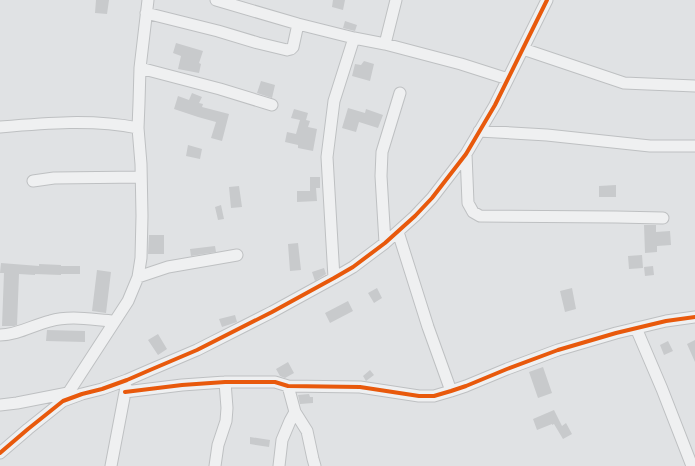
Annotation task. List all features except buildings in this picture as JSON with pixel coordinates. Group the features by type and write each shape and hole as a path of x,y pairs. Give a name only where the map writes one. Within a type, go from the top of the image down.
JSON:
{"street":[{"path":"0,453 66,397 128,301 138,277 141,258 142,230 138,128 140,68 148,0"},
{"path":"216,0 298,24 461,64 508,79"},
{"path":"384,44 396,0"},
{"path":"0,405 82,394 127,380 197,350 272,312 334,278 385,243 432,198 466,154 508,79 547,0"},
{"path":"146,13 287,50 293,47 298,24"},
{"path":"334,278 327,157 334,102 354,38"},
{"path":"523,49 624,84 695,86"},
{"path":"140,68 220,89 272,105"},
{"path":"385,243 381,176 382,152 400,93"},
{"path":"0,127 95,122 138,128"},
{"path":"479,131 547,135 650,146 695,146"},
{"path":"466,154 468,203 473,212 480,216 663,218"},
{"path":"33,181 54,178 141,177"},
{"path":"398,232 428,327 451,391"},
{"path":"138,277 168,267 237,255"},
{"path":"125,392 182,385 225,382 275,382 288,386 360,387 419,396 434,396 466,386 558,350 636,328 666,321 695,317"},
{"path":"0,335 20,332 50,321 66,318 115,321"},
{"path":"636,328 692,466"},
{"path":"111,466 127,380"},
{"path":"215,466 218,445 226,421 227,408 225,382"},
{"path":"288,386 295,412 307,431 316,466"},
{"path":"279,466 282,440 295,412"}],"cycle path":[{"path":"0,453 63,401 127,380 197,350 272,312 334,278 353,267 385,243 415,216 432,198 466,154 495,105 547,0"},
{"path":"125,392 182,385 225,382 275,382 288,386 360,387 419,396 434,396 466,386 558,350 616,333 666,321 695,317"}]}
